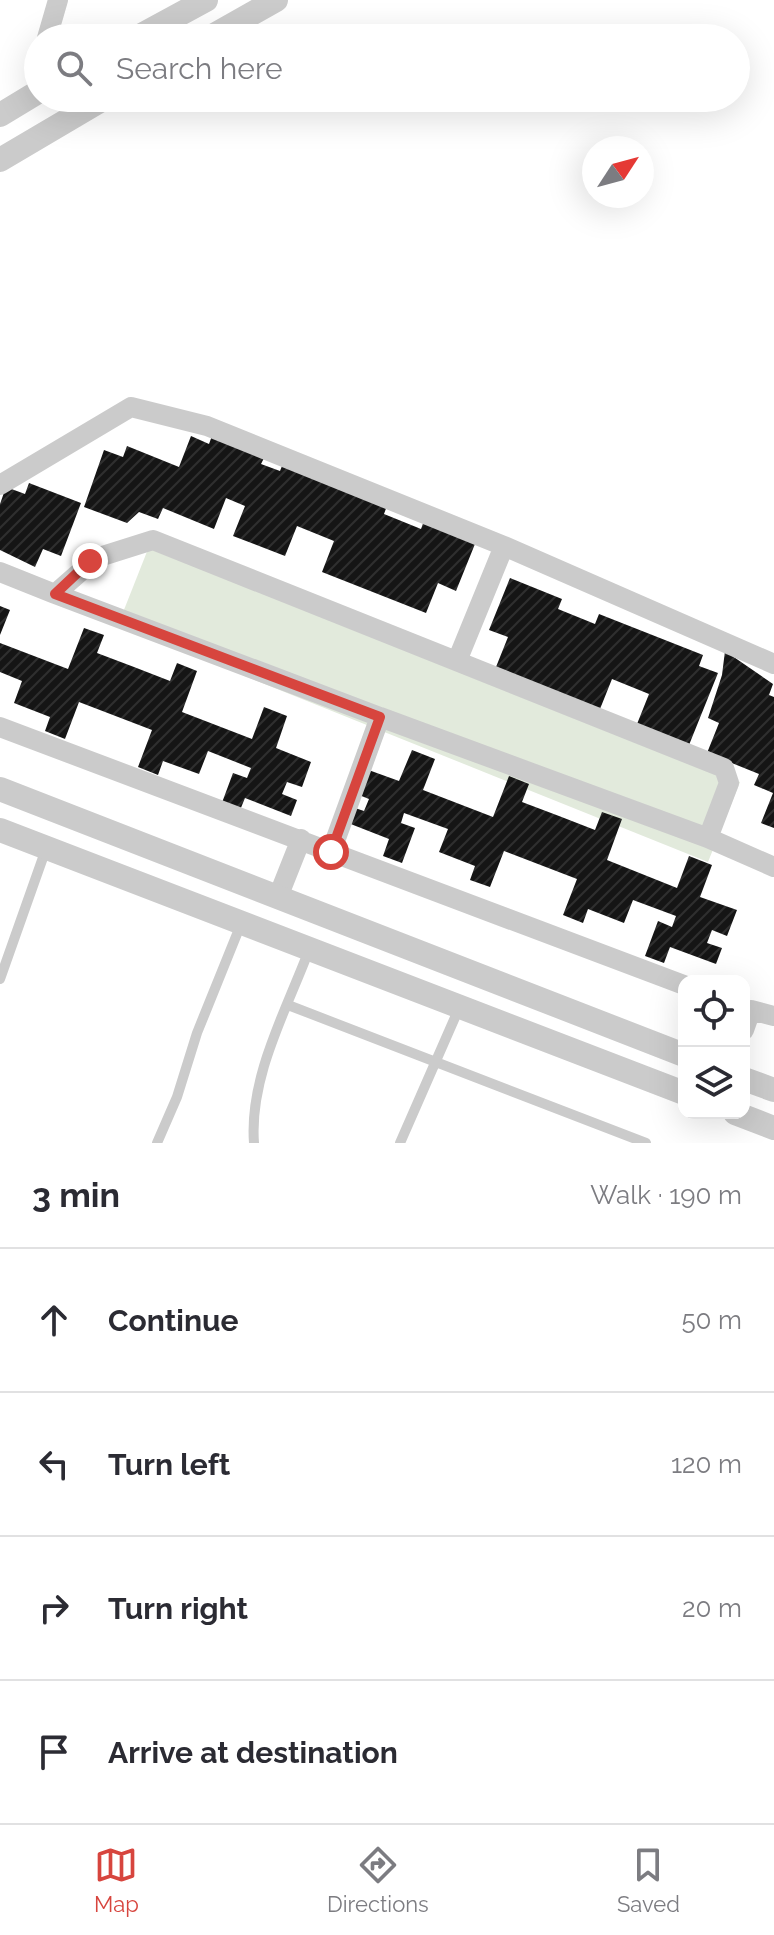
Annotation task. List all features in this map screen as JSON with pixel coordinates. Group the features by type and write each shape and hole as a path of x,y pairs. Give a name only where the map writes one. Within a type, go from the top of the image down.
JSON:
{"street":[{"path":"51,24 58,0"},
{"path":"162,24 206,0"},
{"path":"234,24 276,0"},
{"path":"0,115 24,100"},
{"path":"0,160 81,112"},
{"path":"0,485 131,407 207,426 504,546 774,664"},
{"path":"55,594 96,558 153,540 724,768 729,783 708,838"},
{"path":"457,661 504,546"},
{"path":"0,572 708,838 774,867"},
{"path":"331,852 380,717"},
{"path":"0,727 678,983"},
{"path":"0,789 678,1053"},
{"path":"0,830 678,1091"},
{"path":"278,897 301,839"},
{"path":"750,1016 774,1016"},
{"path":"750,1081 774,1090"},
{"path":"750,1119 774,1128"}],"lane":[{"path":"0,979 46,847"},
{"path":"157,1143 242,922"},
{"path":"254,1143 256,1103 262,1078 310,949"},
{"path":"288,1005 646,1143"},
{"path":"400,1143 460,1006"}],"shaded area":[{"path":"150,544 740,782 708,862 118,625"}],"building":[{"path":"213,433 266,454 261,464 280,471 284,461 388,503 384,514 421,529 425,518 477,539 456,591 438,583 426,613 322,572 334,541 297,526 285,556 233,536 245,506 226,498 214,529 163,508 158,519 139,512 127,523 84,507 104,450 123,457 127,446 179,467 191,436 209,444"},
{"path":"29,483 81,503 61,556 43,549 35,567 0,550 0,504 6,487 25,494"},
{"path":"510,578 562,599 558,609 595,624 599,614 703,655 699,666 718,673 689,745 637,724 649,694 612,679 600,709 496,667 508,637 489,630"},
{"path":"0,606 10,610 0,635"},
{"path":"84,628 104,635 97,653 170,681 177,663 197,671 182,712 252,739 264,707 287,716 276,748 311,762 302,787 287,782 282,794 297,800 291,816 245,798 238,815 220,808 233,773 247,778 251,768 208,751 199,774 163,761 158,775 138,767 152,730 79,702 65,739 45,731 50,717 14,703 22,681 0,672 0,643 68,669"},
{"path":"725,651 773,684 769,695 774,697 774,828 761,823 773,793 754,785 759,774 707,753 719,723 708,718 722,675"},
{"path":"412,750 435,759 423,790 493,817 509,776 529,784 522,802 595,830 602,812 622,819 607,860 677,888 689,856 712,865 700,897 737,910 727,936 712,930 707,943 722,948 716,964 670,947 664,963 645,956 658,921 672,927 676,916 633,900 624,923 588,909 583,923 563,915 577,879 504,851 490,887 470,880 475,866 439,852 448,829 404,813 401,823 415,828 402,863 383,856 389,839 343,821 349,806 364,811 369,799 354,793 363,768 399,781"}],"route":[{"path":"90,561 55,594 380,717 331,852"}]}
